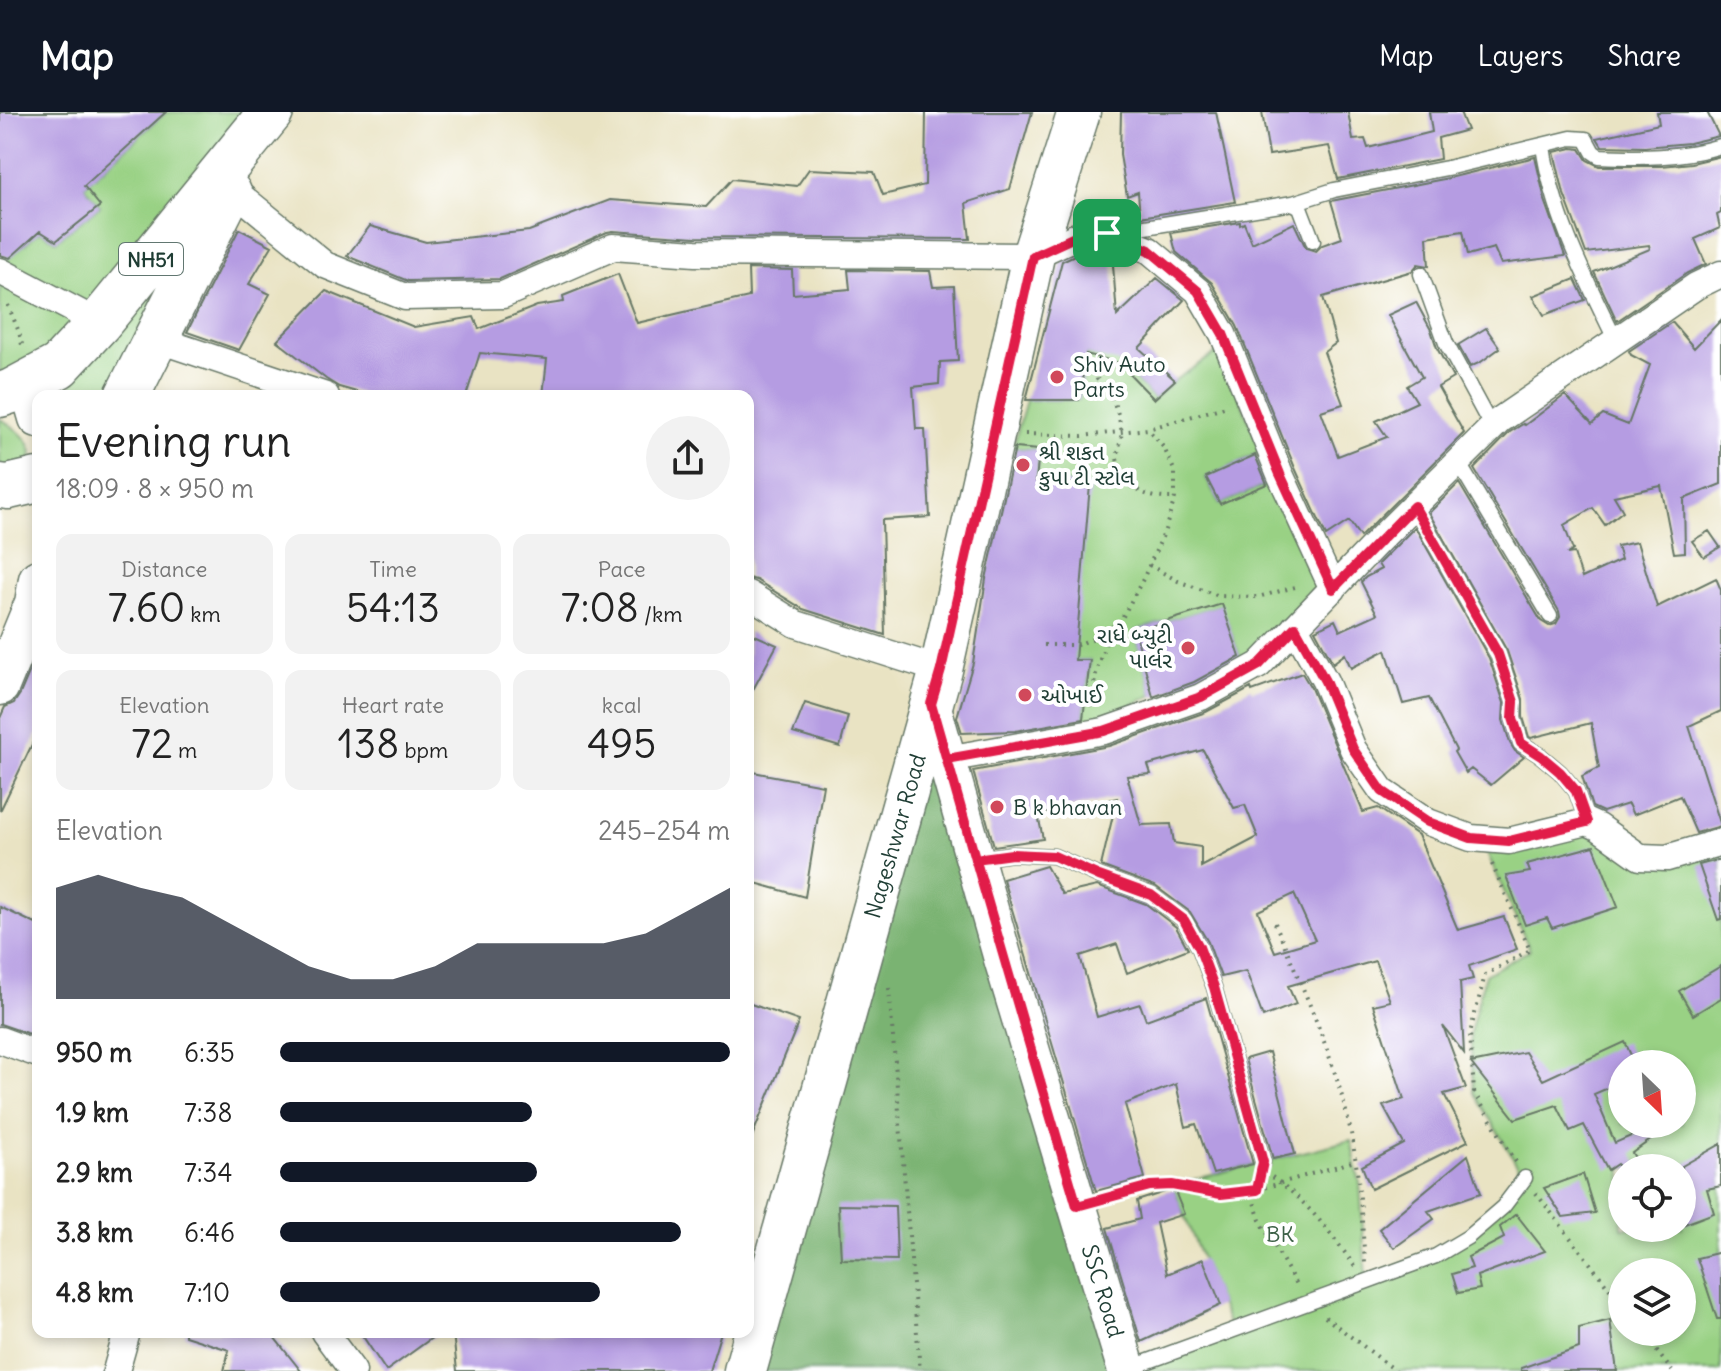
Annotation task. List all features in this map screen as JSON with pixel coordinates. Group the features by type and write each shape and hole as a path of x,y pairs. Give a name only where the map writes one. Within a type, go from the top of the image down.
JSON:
{"highway":[{"name":"NH51","path":"130,390 267,117"},
{"name":"NH51","path":"22,388 59,366 99,323 267,117"},
{"path":"0,486 32,481"}],"main road":[{"name":"Nageshwar Road","path":"754,1312 758,1286 936,687 1033,256 1079,112"},
{"name":"Nageshwar Road","path":"745,1371 750,1338"}],"street":[{"path":"232,189 325,265 405,297 503,295 613,247 695,253 1033,256 1079,235 1107,233 1149,250 1198,291 1223,334 1280,474 1329,581"},
{"path":"0,271 99,323"},
{"path":"947,759 1104,731 1201,697 1259,665 1295,627 1329,581 1414,506 1500,420 1696,286 1721,274"},
{"path":"156,339 308,390"},
{"path":"754,598 796,624 936,687"},
{"path":"0,686 32,608"},
{"path":"1295,627 1325,681 1353,749 1382,791 1428,822 1471,838 1509,841 1587,822 1640,857 1667,858 1721,842"},
{"name":"SSC Road","path":"936,687 947,759 1127,1370"},
{"path":"0,1040 32,1052"},
{"path":"116,1371 125,1338"},
{"path":"328,1338 353,1371"}],"lane":[{"path":"1107,233 1293,203 1334,190 1447,168 1571,138 1586,139 1599,156 1644,158 1706,151 1721,146"},
{"path":"1543,146 1547,170 1571,248 1616,341"},
{"path":"1293,203 1300,207 1313,241"},
{"path":"1421,274 1446,343 1492,428"},
{"path":"1458,462 1550,616"},
{"path":"1414,506 1498,654 1514,702 1513,718 1521,743 1560,772 1576,791 1587,822"},
{"path":"975,859 1012,854 1054,856 1151,895 1184,920 1199,947 1214,987 1263,1162"},
{"path":"1127,1370 1436,1256 1468,1237 1503,1207 1525,1178"}],"path":[{"path":"6,300 19,332 22,388"},
{"path":"1093,363 1097,379 1111,395 1122,432 1117,459 1123,481 1141,493 1160,499 1175,498"},
{"path":"1023,434 1082,436 1148,429 1250,400"},
{"path":"1044,645 1077,645 1099,636 1121,620 1149,565 1164,533 1175,498 1175,472 1164,448 1148,429"},
{"path":"1149,565 1178,581 1219,596 1258,597 1329,581"},
{"path":"1104,731 1095,721 1092,711 1093,682 1103,646 1114,625"},
{"path":"1481,839 1530,950 1485,975 1470,1033 1474,1092 1525,1178 1608,1287"},
{"path":"1275,923 1308,999 1343,1101 1360,1184 1366,1281"},
{"path":"888,977 920,1371"},
{"path":"1077,1206 1150,1186 1172,1185 1221,1194 1257,1190 1355,1161"},
{"path":"1263,1162 1268,1175 1291,1190 1366,1281"},
{"path":"1263,1162 1254,1202 1260,1220 1306,1303 1396,1371"},
{"path":"1653,1346 1672,1371"}],"green space":[{"path":"166,112 254,112 55,346 0,380 0,266 40,231 56,241 100,206 84,186"},
{"path":"227,178 115,390 72,390 71,375"},
{"path":"1103,346 1154,399 1175,380 1221,350 1261,452 1206,478 1220,504 1273,482 1324,580 1243,665 1221,605 1135,631 1153,695 1082,728 1090,660 1043,661 1089,485 1036,481 1039,450 1013,448 1026,400 1079,400 1086,354 1099,357"},
{"path":"0,419 25,438 32,451 26,464 0,473"},
{"path":"931,704 1128,1371 745,1371"},
{"name":"BK","path":"1587,822 1640,857 1721,842 1721,1371 1127,1371 1231,1331 1172,1185 1351,1140 1360,1184 1366,1280 1468,1237 1525,1178 1474,1092 1470,1033 1485,975 1530,950 1481,839"}],"building":[{"path":"0,112 166,112 84,186 100,206 56,241 40,231 10,258 0,255"},
{"path":"926,112 1032,112 1010,189 966,203 970,239 696,237 613,231 500,279 408,281 347,256 370,226 426,242 529,231 610,200 706,207 732,179 797,186 809,169 874,172 883,195 925,185"},
{"path":"1121,112 1216,112 1235,202 1140,217 1138,192 1127,196 1120,155"},
{"path":"1262,112 1348,112 1353,140 1365,139 1368,148 1432,132 1429,112 1460,112 1467,130 1438,138 1440,159 1338,179 1329,146 1269,155"},
{"path":"1657,112 1707,112 1719,136 1689,143 1645,147 1602,146 1597,138 1659,124"},
{"path":"1580,149 1587,160 1599,166 1661,166 1721,156 1721,213 1717,215 1720,228 1695,239 1706,264 1687,273 1617,321 1594,272 1650,249 1649,245 1586,253 1564,194 1554,152"},
{"path":"1535,157 1545,200 1565,256 1501,264 1494,248 1468,255 1463,231 1427,237 1429,266 1418,264 1412,271 1323,297 1336,343 1324,352 1343,404 1321,411 1338,456 1387,437 1376,421 1417,402 1407,386 1422,377 1388,315 1416,302 1453,378 1438,387 1464,433 1360,537 1349,521 1326,536 1237,326 1212,283 1176,252 1171,233 1240,222 1240,225 1244,223 1252,243 1294,223 1306,248 1316,251 1322,245 1342,238 1331,201"},
{"path":"239,229 272,246 249,284 270,294 239,350 187,332"},
{"path":"1104,249 1112,252 1117,316 1157,278 1184,300 1139,348 1175,380 1154,399 1119,363 1086,354 1079,400 1026,400 1062,261 1083,251"},
{"path":"748,269 792,270 793,294 850,289 848,270 930,271 933,287 954,286 958,361 940,362 939,384 913,387 916,429 925,429 930,517 882,520 885,635 803,609 754,580 754,390 544,390 547,359 480,353 468,390 350,390 326,379 277,341 326,291 414,327 474,317 479,329 537,306 564,302 563,296 618,274 637,323 749,297"},
{"path":"1575,279 1585,300 1544,315 1533,296"},
{"path":"1721,320 1721,484 1684,499 1685,552 1674,553 1661,486 1614,496 1623,511 1605,525 1593,508 1564,525 1573,550 1567,554 1574,553 1582,578 1621,560 1617,546 1637,542 1657,607 1716,578 1721,590 1721,711 1689,726 1721,826 1696,833 1680,796 1633,815 1628,804 1603,812 1592,807 1582,776 1599,768 1591,723 1529,737 1523,717 1523,699 1507,651 1429,513 1459,483 1541,621 1549,626 1556,624 1559,611 1474,469 1510,432 1525,425 1565,395 1592,424 1603,415 1628,425 1650,365 1629,351 1672,322 1694,348"},
{"path":"1486,328 1500,348 1470,367 1458,345"},
{"path":"1015,448 1039,450 1036,481 1090,485 1075,660 1090,660 1083,719 1015,731 962,733 957,717 973,663 986,579"},
{"path":"1255,455 1267,484 1220,504 1206,477"},
{"path":"1415,527 1489,658 1504,703 1503,720 1510,743 1524,757 1491,785 1471,769 1466,773 1429,698 1403,704 1386,650 1351,668 1345,654 1333,663 1315,630 1335,620 1340,631 1377,614 1361,582 1381,569 1378,564"},
{"path":"1709,531 1720,547 1704,557 1692,541"},
{"name":"રાધે બ્યુટી પાર્લર","path":"1222,604 1240,657 1194,682 1153,697 1135,631"},
{"path":"754,635 777,645 754,688"},
{"path":"32,665 32,744 0,811 0,718 5,707 14,703"},
{"path":"1302,673 1363,812 1378,808 1418,835 1458,930 1504,917 1517,949 1469,966 1473,979 1460,982 1464,1053 1443,1026 1466,1088 1444,1094 1468,1141 1371,1189 1362,1166 1404,1144 1383,1106 1404,1099 1373,1005 1390,1001 1375,961 1288,986 1296,1004 1263,1017 1246,971 1221,977 1208,942 1190,912 1155,886 1101,866 1117,798 1038,815 1043,839 994,846 973,771 1109,746 1206,712 1251,688 1252,691","holes":["1203,750 1234,808 1245,805 1258,837 1201,867 1201,847 1174,843 1171,824 1141,825 1127,776 1151,774 1148,765","1294,894 1315,940 1275,952 1258,911"]},
{"path":"805,703 848,716 840,747 793,733"},
{"path":"754,772 823,785 805,897 754,883"},
{"path":"1594,846 1618,907 1552,928 1547,918 1525,925 1506,876 1530,872 1527,864"},
{"path":"1721,859 1721,919 1718,920 1699,865"},
{"path":"1046,866 1062,894 1097,886 1146,904 1176,927 1188,949 1127,973 1117,944 1080,956 1097,1017 1140,1004 1146,1020 1206,998 1253,1164 1213,1174 1196,1124 1186,1127 1176,1084 1125,1104 1145,1178 1096,1191 1003,879"},
{"path":"0,907 32,922 32,1035 0,1024"},
{"path":"1721,966 1721,998 1693,1015 1679,991"},
{"path":"754,1005 799,1021 754,1132"},
{"path":"1625,1042 1629,1050 1608,1050 1608,1088 1594,1094 1608,1127 1608,1138 1613,1138 1615,1143 1626,1138 1653,1138 1633,1154 1608,1154 1608,1170 1584,1125 1570,1131 1557,1105 1515,1119 1471,1063 1525,1052 1543,1080"},
{"path":"1269,1052 1295,1154 1273,1159 1245,1059"},
{"path":"1721,1144 1721,1186 1707,1189 1714,1213 1696,1220 1696,1158"},
{"path":"1468,1155 1481,1193 1428,1211 1434,1219 1394,1248 1379,1229"},
{"path":"1583,1174 1595,1213 1563,1217 1544,1188"},
{"path":"1174,1189 1184,1214 1156,1223 1167,1274 1203,1259 1221,1305 1141,1342 1107,1228 1140,1219 1137,1201"},
{"path":"838,1205 895,1206 897,1260 841,1259"},
{"path":"1516,1214 1545,1251 1477,1276 1480,1289 1458,1293 1452,1274 1472,1268 1468,1257 1504,1238 1500,1227"},
{"path":"1721,1252 1721,1319 1717,1319 1697,1258"},
{"path":"1608,1321 1608,1346 1614,1346 1617,1371 1521,1371 1521,1368 1579,1348 1579,1328"},
{"path":"191,1338 275,1338 301,1371 224,1371 229,1350"},
{"path":"364,1338 432,1338 386,1371"},
{"path":"454,1338 719,1338 709,1371 457,1371"}],"place":[{"name":"Shiv Auto Parts","path":"1057,377"},
{"name":"શ્રી શકત કુપા ટી સ્ટોલ","path":"1023,465"},
{"name":"રાધે બ્યુટી પાર્લર","path":"1188,648"},
{"name":"ઓખાઈ","path":"1025,695"},
{"name":"B k bhavan","path":"997,807"}],"route":[{"path":"1107,233 1079,235 1033,256 931,704 975,859 1012,854 1054,856 1151,895 1184,920 1199,947 1214,987 1263,1162 1257,1190 1221,1194 1172,1185 1150,1186 1077,1206 1003,959 975,859 947,759 1104,731 1201,697 1259,665 1295,627 1325,681 1353,749 1382,791 1428,822 1471,838 1509,841 1587,822 1576,791 1560,772 1521,743 1513,718 1514,702 1498,654 1414,506 1333,589 1280,474 1223,334 1198,291 1149,250 1107,233"}]}
